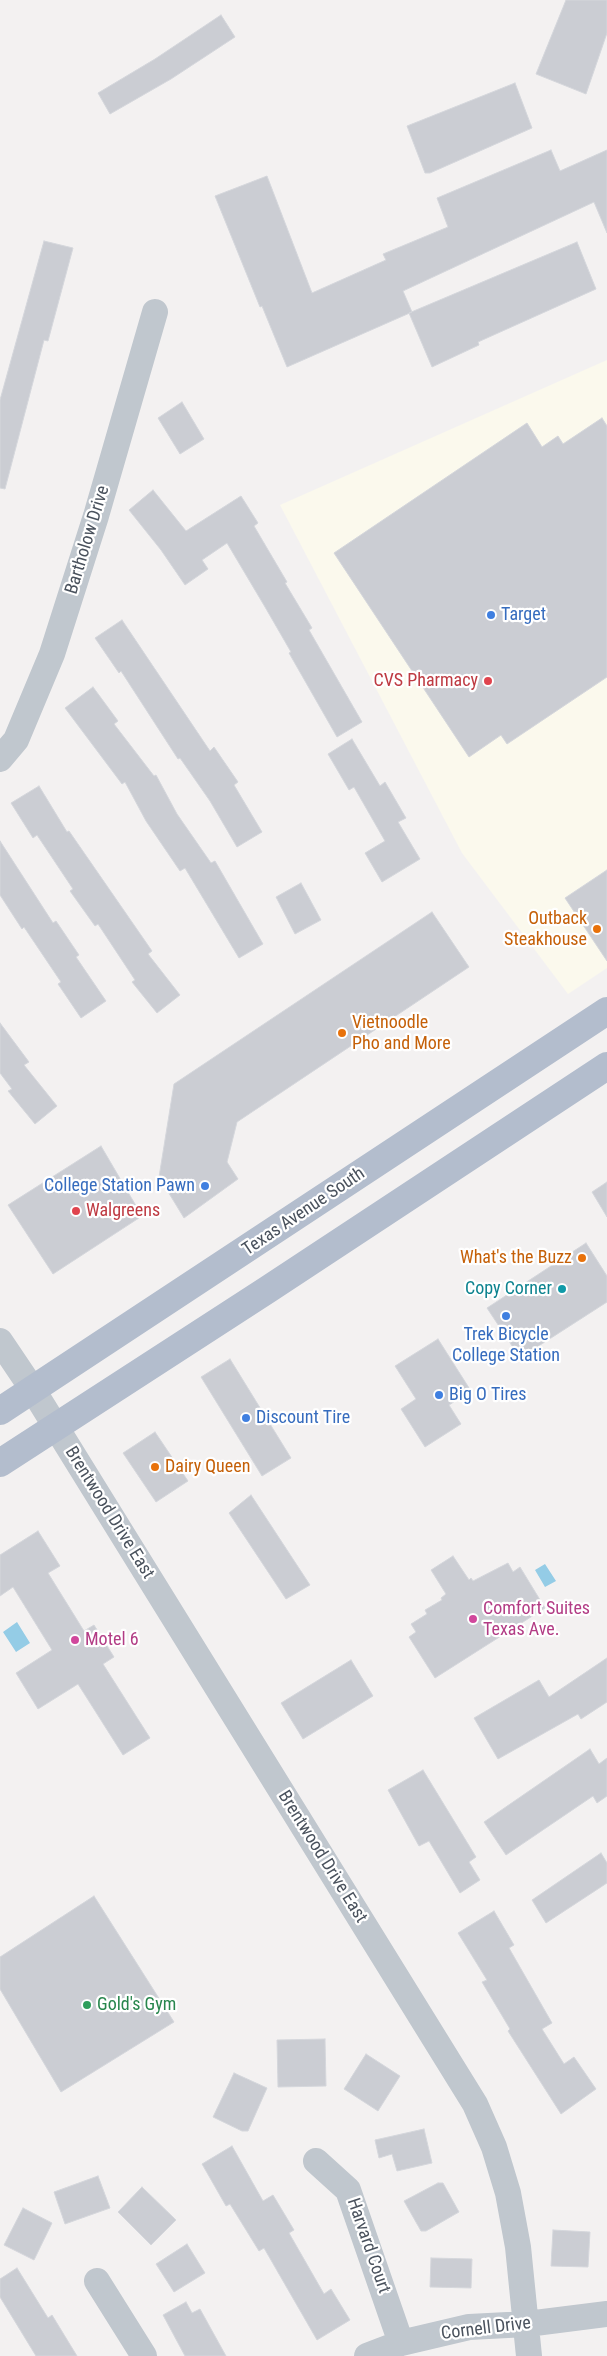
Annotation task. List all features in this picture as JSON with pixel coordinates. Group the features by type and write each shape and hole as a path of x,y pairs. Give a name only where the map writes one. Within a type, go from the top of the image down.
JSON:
{"main road":[{"name":"Texas Avenue South","path":"0,1411 607,1011"},
{"path":"0,1463 607,1066"}],"street":[{"name":"Bartholow Drive","path":"0,759 16,740 52,654 96,516 154,312"},
{"name":"Brentwood Drive East","path":"0,1341 33,1390 475,2104 494,2147 508,2193 518,2247 529,2356"},
{"name":"Harvard Court","path":"316,2161 348,2190 401,2343"},
{"path":"98,2281 144,2356"},
{"name":"Cornell Drive","path":"367,2356 401,2343 468,2327 527,2324 607,2314"}],"shaded area":[{"path":"607,360 607,968 568,994 462,853 280,505"}],"water":[{"path":"545,1564 556,1581 545,1587 535,1570"},
{"path":"17,1622 30,1643 16,1652 3,1632"}],"building":[{"path":"566,0 607,0 607,33 586,94 536,74"},
{"path":"221,15 235,37 171,79 110,114 98,93 155,59"},
{"path":"515,83 532,128 430,173 425,173 407,126"},
{"path":"551,150 560,171 607,150 607,233 594,202 403,291 412,312 287,367 262,306 260,307 215,196 267,176 312,293 386,260 383,254 448,227 437,198"},
{"path":"44,241 73,248 48,341 44,340 5,489 0,488 0,400"},
{"path":"577,242 596,289 478,342 479,345 432,367 409,313"},
{"path":"182,402 204,439 180,454 158,418"},
{"name":"Target","path":"602,418 607,426 607,677 507,744 501,735 469,757 334,553 527,423 542,447 558,436 563,444"},
{"path":"153,490 186,531 241,496 258,523 254,526 312,628 309,630 362,722 337,737 289,653 291,652 227,543 202,560 208,569 185,585 161,550 129,510"},
{"path":"122,620 210,751 214,747 238,782 234,785 262,832 237,847 210,801 180,758 178,759 121,671 119,673 95,638"},
{"path":"93,687 118,721 114,724 154,776 156,775 177,814 211,863 215,861 263,944 239,958 185,868 180,871 146,821 125,782 122,784 65,708"},
{"path":"352,739 380,786 385,782 406,818 398,822 420,859 382,882 365,853 385,841 354,787 349,790 328,754"},
{"path":"39,786 67,832 69,831 152,951 148,954 180,995 157,1013 132,982 135,980 98,924 95,926 70,891 73,889 37,835 33,838 11,803"},
{"path":"0,841 53,923 56,921 79,955 76,957 106,1001 81,1018 58,984 61,982 24,927 22,929 0,895"},
{"name":"Outback Steakhouse","path":"607,870 607,961 565,898"},
{"path":"301,883 321,920 295,934 276,897"},
{"path":"432,912 469,967 237,1122 227,1162 238,1179 184,1218 159,1177 174,1084"},
{"path":"0,1023 29,1062 24,1065 57,1106 35,1124 8,1091 12,1089 0,1073"},
{"name":"Walgreens","path":"101,1146 142,1216 53,1274 8,1205"},
{"path":"607,1182 607,1217 592,1192"},
{"name":"Copy Corner","path":"586,1243 607,1276 607,1302 520,1358 487,1308"},
{"name":"Big O Tires","path":"438,1339 471,1391 449,1405 461,1424 425,1447 401,1409 416,1399 395,1366"},
{"name":"Discount Tire","path":"230,1359 291,1458 262,1476 201,1377"},
{"name":"Dairy Queen","path":"155,1432 188,1481 156,1502 123,1453"},
{"path":"251,1495 310,1585 286,1599 229,1513"},
{"name":"Motel 6","path":"38,1531 60,1566 48,1573 84,1631 94,1625 114,1657 103,1664 150,1738 123,1755 78,1684 38,1709 16,1673 52,1650 13,1587 0,1596 0,1555"},
{"name":"Comfort Suites Texas Ave.","path":"453,1556 469,1580 471,1578 473,1581 508,1563 513,1572 520,1567 545,1608 435,1678 409,1637 416,1632 411,1624 427,1614 425,1610 442,1600 441,1598 446,1594 431,1570"},
{"path":"607,1658 607,1702 581,1719 578,1714 498,1759 474,1718 539,1680 549,1697"},
{"path":"351,1660 373,1696 303,1739 281,1703"},
{"path":"590,1749 599,1764 607,1758 607,1796 597,1803 593,1796 506,1855 484,1822"},
{"path":"423,1770 476,1857 469,1862 480,1880 460,1893 429,1841 419,1846 388,1790"},
{"path":"601,1853 607,1863 607,1883 546,1923 532,1900"},
{"name":"Gold's Gym","path":"94,1896 174,2022 61,2092 0,1989 0,1957"},
{"path":"494,1911 514,1945 509,1948 552,2023 542,2029 564,2064 574,2057 596,2089 561,2114 508,2031 510,2029 482,1982 487,1980 458,1933"},
{"path":"325,2039 326,2086 278,2087 277,2040"},
{"path":"366,2054 400,2076 378,2111 344,2089"},
{"path":"234,2073 267,2088 248,2131 242,2131 213,2117"},
{"path":"424,2129 432,2163 397,2171 392,2154 379,2158 375,2140"},
{"path":"232,2146 263,2201 273,2195 294,2230 289,2233 324,2294 331,2289 350,2320 317,2340 264,2248 259,2251 230,2204 226,2206 202,2164"},
{"path":"98,2176 110,2208 65,2224 54,2192"},
{"path":"438,2183 443,2183 459,2212 426,2231 421,2231 404,2201"},
{"path":"142,2187 176,2220 151,2245 118,2212"},
{"path":"23,2208 52,2223 34,2260 4,2245"},
{"path":"553,2230 590,2232 588,2267 551,2266"},
{"path":"187,2244 205,2273 174,2292 156,2264"},
{"path":"431,2258 472,2259 471,2288 430,2287"},
{"path":"17,2268 48,2318 52,2315 77,2356 36,2356 0,2297 0,2279"},
{"path":"186,2302 192,2313 200,2309 226,2356 185,2356 163,2315"}],"place":[{"name":"Target","path":"491,615"},
{"name":"CVS Pharmacy","path":"488,681"},
{"name":"Outback Steakhouse","path":"597,929"},
{"name":"Vietnoodle Pho and More","path":"342,1033"},
{"name":"College Station Pawn","path":"205,1186"},
{"name":"Walgreens","path":"76,1211"},
{"name":"What's the Buzz","path":"582,1258"},
{"name":"Copy Corner","path":"562,1289"},
{"name":"Trek Bicycle College Station","path":"506,1316"},
{"name":"Big O Tires","path":"439,1395"},
{"name":"Discount Tire","path":"246,1418"},
{"name":"Dairy Queen","path":"155,1467"},
{"name":"Comfort Suites Texas Ave.","path":"473,1619"},
{"name":"Motel 6","path":"75,1640"},
{"name":"Gold's Gym","path":"87,2005"}]}
